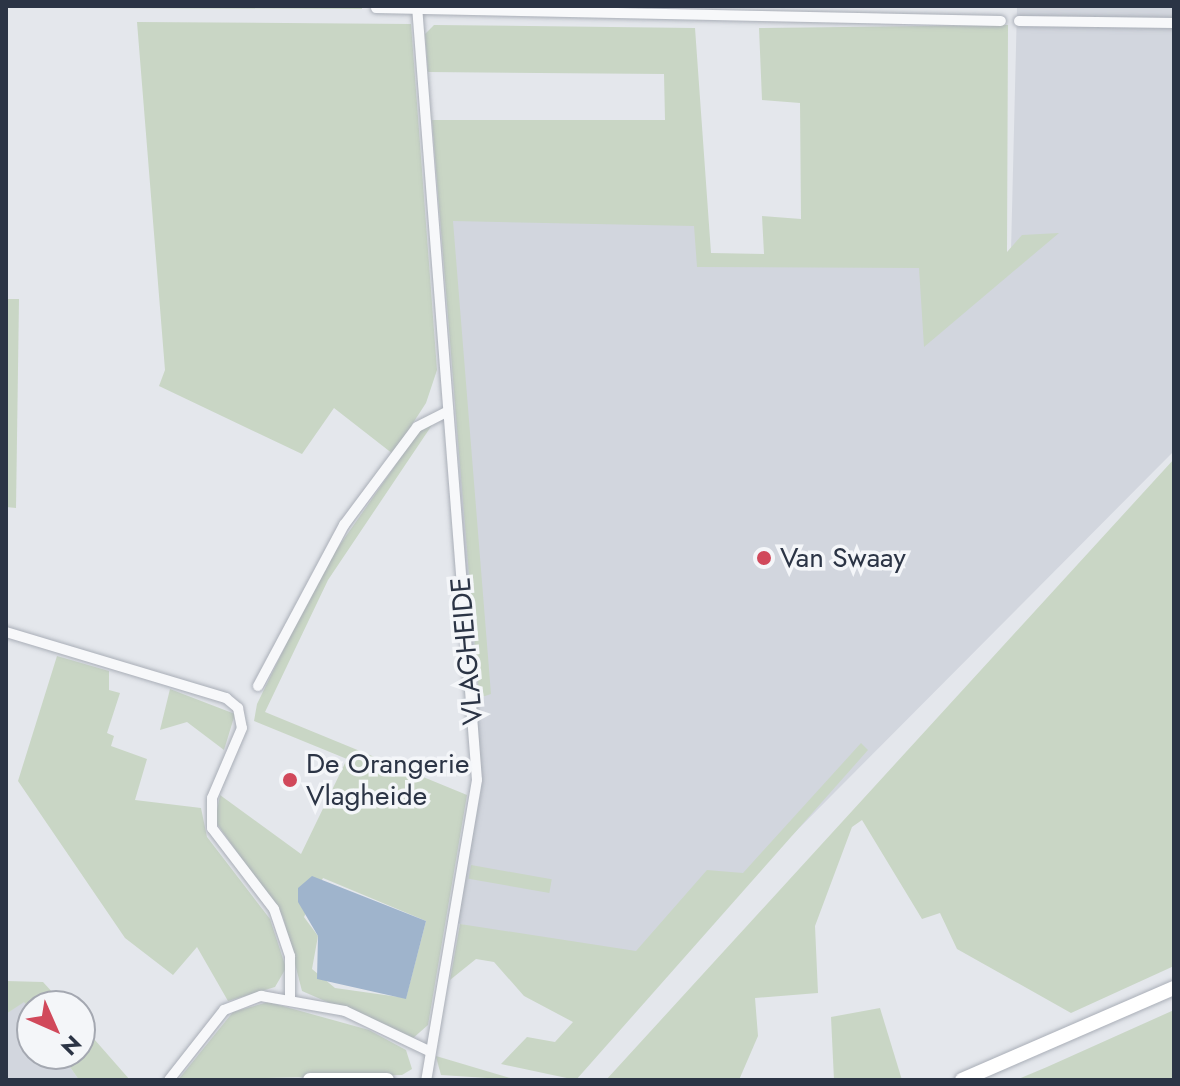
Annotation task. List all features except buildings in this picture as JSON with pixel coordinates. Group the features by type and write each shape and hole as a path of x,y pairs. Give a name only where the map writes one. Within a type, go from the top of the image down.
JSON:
{"main road":[{"path":"962,1080 1174,988"},
{"path":"310,1080 387,1080"}],"street":[{"path":"376,8 1001,21"},
{"name":"VLAGHEIDE","path":"417,10 477,780 426,1080"},
{"path":"1019,21 1174,23"},
{"path":"258,686 344,525 417,427 448,411"},
{"path":"6,632 226,698 238,708 242,728 212,798 212,828 274,909 290,956 290,998"},
{"path":"169,1080 224,1010 248,999 290,998 345,1011 429,1051"}],"shaded area":[{"name":"Van Swaay","path":"1017,6 1174,6 1174,451 656,972 456,923 481,791 442,214 701,221 704,261 924,264 940,323 1011,251"},
{"path":"16,1007 16,1070 72,1070 79,1080 6,1080 6,1014"}],"green space":[{"path":"50,6 362,6 362,9 79,8"},
{"path":"137,22 411,24 437,370 426,403 393,454 334,408 302,454 159,386 165,370"},
{"path":"434,25 695,28 711,253 764,254 762,216 801,219 800,103 762,100 759,28 1008,25 1007,252 1022,235 1059,233 924,347 919,268 697,267 694,226 453,221 491,694 479,698 432,120 665,120 664,74 428,72 425,34"},
{"path":"6,299 19,299 16,508 6,507"},
{"path":"432,425 328,580 265,712 467,795 428,1025 412,1039 302,991 283,917 215,821 220,795 301,854 347,759 254,721 257,704 323,569 420,430","holes":["323,878 426,921 406,998 335,988 312,969 318,936 304,917"]},
{"path":"1174,459 1174,966 1071,1013 957,949 940,913 922,919 862,820 852,827 815,926 818,993 755,998 758,1036 739,1080 606,1080"},
{"path":"57,656 109,671 109,690 120,693 107,733 114,736 111,746 147,759 135,800 201,808 207,837 270,919 286,968 275,987 228,1001 197,947 173,975 125,938 18,781"},
{"path":"170,689 235,714 224,750 187,722 160,730"},
{"path":"861,743 868,750 576,1080 501,1064 527,1037 555,1042 573,1022 524,996 494,962 476,959 450,980 460,924 636,951 707,870 743,873"},
{"path":"471,865 552,879 549,893 469,879"},
{"path":"6,981 43,982 50,990 16,990 16,1007 6,1014"},
{"path":"268,1002 369,1030 406,1050 412,1069 402,1075 178,1080 233,1012"},
{"path":"880,1008 902,1080 834,1080 831,1017"},
{"path":"1174,1010 1174,1080 1016,1080 1047,1067"},
{"path":"96,1041 130,1080 79,1080 72,1070 96,1070"},
{"path":"436,1056 517,1080 441,1075"}],"water":[{"path":"312,876 426,921 406,999 317,979 318,936 298,902 298,888"}],"place":[{"name":"Van Swaay","path":"764,558"},
{"name":"De Orangerie Vlagheide","path":"290,780"}]}
